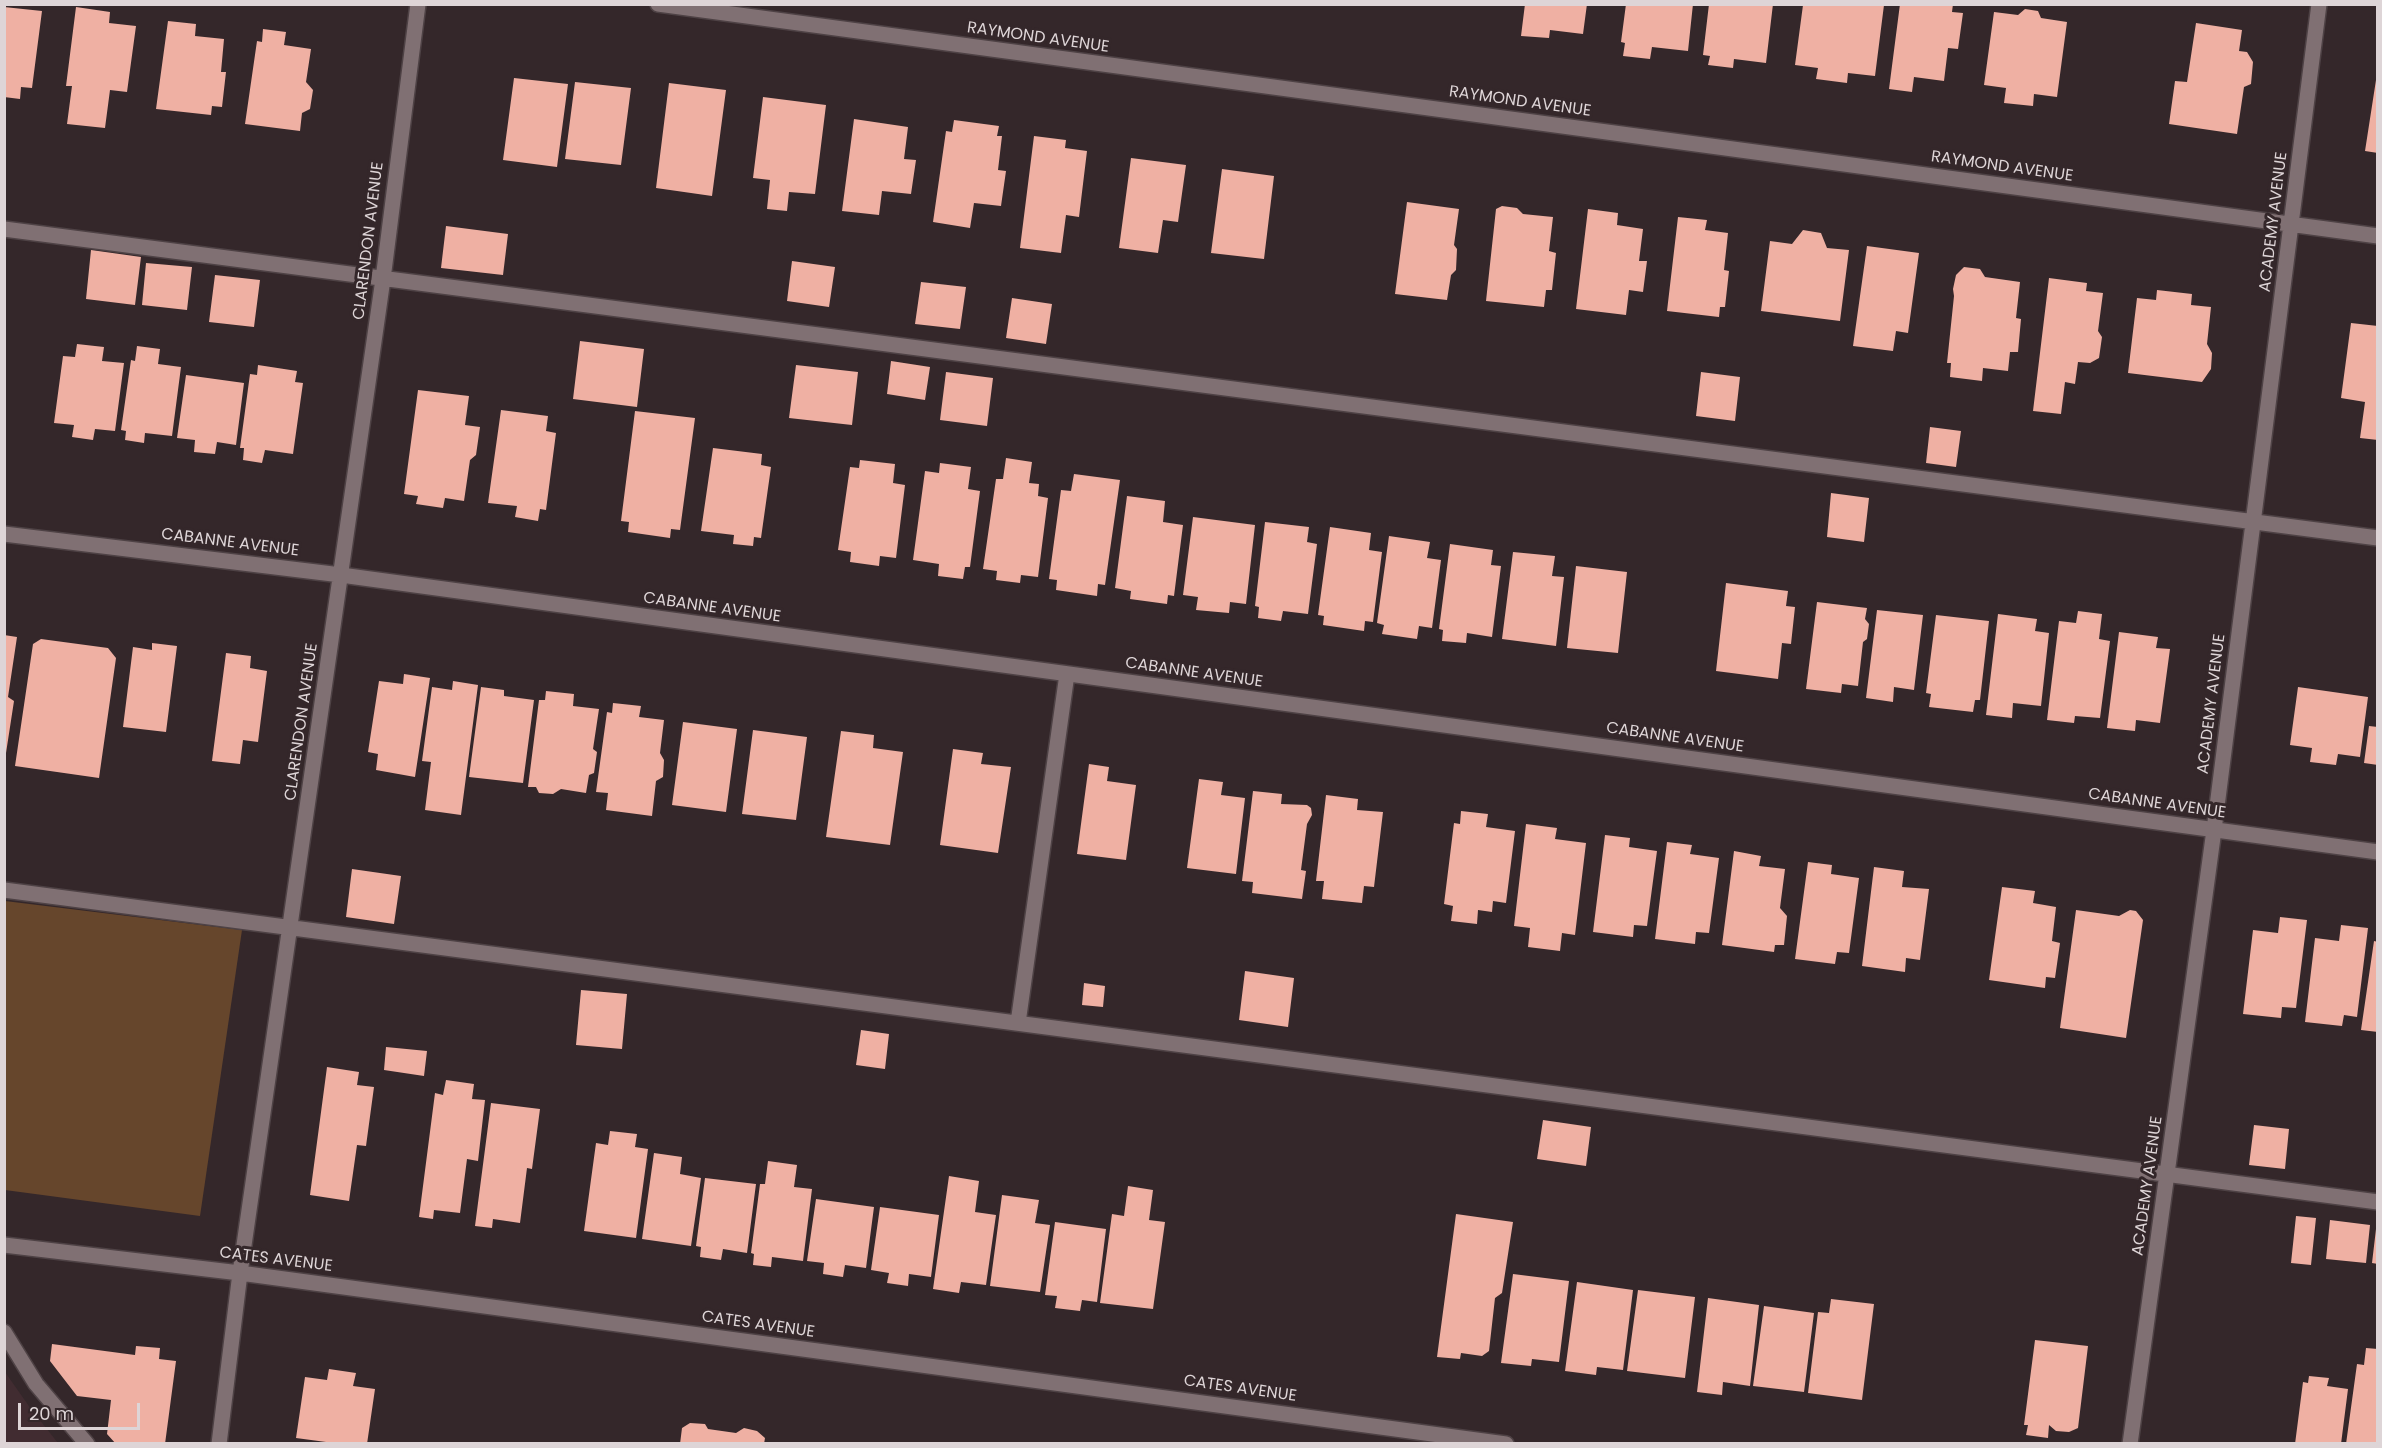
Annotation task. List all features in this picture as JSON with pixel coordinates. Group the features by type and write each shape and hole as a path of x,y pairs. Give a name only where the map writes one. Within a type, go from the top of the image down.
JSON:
{"street":[{"name":"CLARENDON AVENUE","path":"219,1443 240,1273 383,279 418,4"},
{"name":"RAYMOND AVENUE","path":"658,4 2378,236"},
{"name":"ACADEMY AVENUE","path":"2130,1443 2214,830 2319,4"},
{"path":"4,229 2378,538"},
{"name":"CABANNE AVENUE","path":"4,534 341,575 2378,852"},
{"path":"1018,1023 1067,674"},
{"path":"4,890 2378,1202"},
{"name":"CATES AVENUE","path":"4,1245 240,1273 1506,1443"},
{"path":"4,1332 36,1384 87,1443"}],"shaded area":[{"path":"5,901 242,930 200,1216 5,1190"},
{"path":"5,1372 31,1409 58,1443 5,1443"}],"building":[{"path":"1525,4 1587,4 1583,34 1550,30 1549,38 1521,36"},
{"path":"1626,4 1693,4 1688,51 1652,47 1650,59 1623,56 1625,43 1621,42"},
{"path":"1709,4 1773,4 1766,63 1734,59 1733,68 1708,65 1710,56 1703,55"},
{"path":"1900,4 1953,4 1952,12 1963,13 1958,49 1948,48 1944,81 1914,77 1912,92 1889,89"},
{"path":"1803,5 1884,5 1875,76 1848,73 1847,83 1816,79 1818,68 1795,65"},
{"path":"4,7 42,11 32,88 21,87 20,99 4,97"},
{"path":"76,7 110,12 109,23 136,26 127,92 110,90 105,128 67,124 72,86 66,86"},
{"path":"2025,9 2038,11 2041,18 2067,22 2057,97 2034,94 2033,106 2004,103 2006,88 1984,85 1994,12 2018,15"},
{"path":"168,21 196,24 195,36 224,39 221,72 226,72 222,107 212,106 211,115 156,109"},
{"path":"2196,23 2242,30 2239,51 2247,52 2253,62 2251,84 2244,87 2237,134 2169,124 2175,81 2187,82"},
{"path":"263,29 286,32 284,45 311,49 306,82 313,90 310,109 302,113 300,131 245,124 257,41 262,42"},
{"path":"514,78 568,84 557,167 503,160"},
{"path":"2376,80 2378,80 2378,153 2365,151"},
{"path":"575,82 631,88 621,165 565,159"},
{"path":"669,83 726,90 712,196 656,188"},
{"path":"763,97 826,105 815,194 789,192 787,211 767,209 770,180 753,178"},
{"path":"854,119 908,127 904,159 916,160 911,194 882,191 879,215 842,211"},
{"path":"954,120 999,126 997,136 1002,136 998,170 1006,171 1001,206 974,203 970,228 933,222 946,131 952,132"},
{"path":"1034,136 1066,140 1065,148 1087,151 1079,217 1066,215 1061,253 1020,248"},
{"path":"1131,158 1186,165 1178,222 1163,220 1158,253 1119,248"},
{"path":"1222,169 1274,176 1264,259 1211,253"},
{"path":"1407,202 1459,209 1454,245 1457,249 1456,270 1451,275 1447,300 1395,294"},
{"path":"1502,206 1517,208 1523,214 1553,217 1549,251 1556,253 1552,290 1546,290 1544,307 1486,301 1496,209"},
{"path":"1588,209 1618,213 1617,225 1643,229 1639,261 1647,261 1643,292 1629,290 1626,315 1576,309"},
{"path":"1678,217 1707,220 1705,230 1728,233 1724,270 1729,271 1725,307 1720,307 1719,317 1667,311"},
{"path":"446,226 508,234 503,275 441,268"},
{"path":"1803,230 1821,233 1827,248 1849,250 1840,321 1761,311 1770,241 1792,244"},
{"path":"1867,246 1919,253 1908,333 1896,331 1893,351 1853,346"},
{"path":"91,250 141,257 135,305 86,299"},
{"path":"792,261 835,267 829,307 787,301"},
{"path":"146,263 192,267 187,310 142,305"},
{"path":"1964,267 1980,269 1985,277 2020,282 2016,318 2021,319 2018,352 2010,352 2008,371 1983,368 1982,381 1950,377 1951,363 1947,363 1953,289 1956,275"},
{"path":"215,275 260,280 254,327 209,322"},
{"path":"2049,278 2087,283 2086,291 2103,293 2098,331 2102,337 2099,358 2090,363 2078,362 2075,384 2065,382 2061,414 2033,411"},
{"path":"921,282 966,287 960,329 915,324"},
{"path":"2157,290 2192,294 2191,305 2211,307 2207,344 2212,353 2211,369 2202,382 2128,373 2137,298 2156,300"},
{"path":"1012,298 1052,304 1046,344 1006,338"},
{"path":"2351,323 2378,326 2378,440 2360,438 2365,402 2341,398"},
{"path":"580,341 644,349 637,407 573,399"},
{"path":"77,344 104,347 102,361 124,363 115,431 95,429 93,440 72,437 74,425 54,423 63,356 75,357"},
{"path":"137,346 160,349 158,364 181,367 172,436 145,433 144,443 125,440 126,431 121,430 131,360 135,361"},
{"path":"891,361 930,367 925,400 887,394"},
{"path":"258,365 297,371 295,382 303,383 293,454 265,450 262,463 243,460 244,448 240,448 250,374 257,375"},
{"path":"796,365 858,372 852,425 789,418"},
{"path":"946,372 993,378 987,426 940,420"},
{"path":"1701,372 1740,377 1735,421 1696,416"},
{"path":"186,375 244,383 236,445 217,442 215,454 194,452 195,440 177,438"},
{"path":"418,390 469,396 465,425 480,427 476,455 470,460 464,501 445,498 443,508 416,504 418,496 404,494"},
{"path":"501,410 548,416 546,431 556,433 546,510 540,509 538,521 515,517 517,506 488,503"},
{"path":"635,411 695,418 680,530 671,529 670,538 628,532 629,522 621,521"},
{"path":"1930,427 1961,431 1956,467 1926,463"},
{"path":"713,448 762,454 761,465 771,467 761,538 754,537 753,546 733,544 734,535 701,531"},
{"path":"1006,458 1032,462 1029,483 1039,484 1038,496 1048,498 1038,577 1021,575 1020,583 996,580 997,571 983,569 996,479 1003,479"},
{"path":"860,460 895,464 893,483 905,485 896,558 880,556 879,566 850,562 851,552 838,550 850,467 859,468"},
{"path":"940,463 971,467 968,489 980,491 970,567 965,567 963,579 938,576 939,564 913,560 925,471 939,473"},
{"path":"1074,474 1120,480 1105,585 1098,584 1097,596 1056,590 1057,580 1049,579 1061,490 1071,491"},
{"path":"1831,493 1869,498 1864,542 1827,537"},
{"path":"1127,496 1165,501 1163,522 1183,525 1174,596 1168,595 1167,604 1130,599 1131,591 1115,588"},
{"path":"1193,517 1255,525 1246,604 1230,602 1229,613 1196,610 1198,597 1183,595"},
{"path":"1265,522 1309,527 1307,542 1317,544 1308,614 1283,611 1281,621 1258,618 1259,607 1255,606"},
{"path":"1330,527 1371,533 1369,550 1382,552 1373,622 1365,621 1364,631 1323,625 1324,616 1318,615"},
{"path":"1389,536 1430,542 1427,558 1441,560 1432,628 1419,626 1417,639 1382,634 1384,625 1377,623"},
{"path":"1450,544 1493,550 1491,565 1501,566 1492,637 1467,633 1466,643 1442,641 1443,630 1439,629"},
{"path":"1513,552 1555,556 1552,576 1564,577 1556,646 1502,639"},
{"path":"1576,566 1627,572 1618,653 1567,648"},
{"path":"1726,583 1788,591 1786,606 1795,607 1791,644 1782,643 1778,679 1716,671"},
{"path":"1817,602 1867,608 1865,619 1869,624 1867,639 1863,642 1858,686 1842,684 1841,693 1806,689"},
{"path":"1877,610 1923,615 1914,690 1894,687 1893,702 1866,698"},
{"path":"2078,611 2102,614 2099,639 2110,641 2100,718 2075,716 2074,723 2047,720 2059,621 2076,623"},
{"path":"1998,614 2037,619 2035,631 2049,633 2041,706 2013,703 2012,718 1986,715"},
{"path":"1936,615 1989,621 1980,700 1975,700 1973,712 1929,707 1931,694 1926,693"},
{"path":"2119,632 2158,637 2156,648 2170,649 2160,723 2136,720 2135,731 2107,728"},
{"path":"4,635 17,637 8,697 14,701 6,753"},
{"path":"41,639 108,648 116,658 99,778 15,766 33,644"},
{"path":"152,643 177,646 166,732 123,727 133,647 152,650"},
{"path":"226,653 251,656 250,668 267,671 258,742 243,740 240,764 212,761"},
{"path":"404,674 430,678 415,777 376,770 378,754 368,752 379,681 403,684"},
{"path":"453,681 478,685 461,815 425,810 431,762 422,761 432,687 452,690"},
{"path":"481,687 504,690 504,696 534,700 523,783 469,777"},
{"path":"2298,687 2368,697 2360,757 2338,754 2336,765 2310,762 2312,748 2290,745"},
{"path":"546,691 574,694 573,706 599,709 593,749 597,752 594,773 589,775 586,793 561,789 553,794 539,793 536,787 528,787 539,700 545,700"},
{"path":"613,703 641,706 639,717 664,720 660,753 664,760 663,777 656,781 652,816 606,810 608,793 596,792 607,712 612,713"},
{"path":"683,722 737,729 726,812 672,805"},
{"path":"2369,726 2378,727 2378,765 2364,763"},
{"path":"753,730 807,737 796,820 742,814"},
{"path":"841,731 874,735 873,748 903,752 890,845 826,837"},
{"path":"953,749 983,753 981,764 1011,767 998,853 940,845"},
{"path":"1089,764 1109,767 1107,781 1136,785 1126,860 1077,854"},
{"path":"1199,779 1223,782 1221,795 1245,798 1236,874 1187,868"},
{"path":"1253,791 1282,794 1281,804 1307,805 1311,808 1312,815 1307,824 1301,870 1306,871 1302,899 1252,893 1253,882 1242,881"},
{"path":"1326,795 1358,799 1357,810 1383,812 1374,887 1364,886 1362,903 1322,899 1324,881 1316,881"},
{"path":"1461,811 1488,814 1486,827 1515,831 1506,903 1493,901 1492,912 1478,910 1477,924 1451,921 1453,906 1444,904 1454,823 1460,824"},
{"path":"1526,824 1557,828 1555,839 1586,843 1575,935 1562,933 1560,951 1528,947 1530,928 1514,926"},
{"path":"1605,835 1630,838 1629,847 1657,851 1647,926 1634,925 1633,937 1593,932"},
{"path":"1667,842 1692,845 1690,854 1719,858 1709,933 1696,932 1695,944 1655,939"},
{"path":"1734,851 1761,856 1759,866 1785,869 1780,908 1787,916 1784,945 1775,945 1774,952 1722,945"},
{"path":"1808,862 1832,865 1831,874 1859,878 1849,953 1837,952 1835,964 1795,959"},
{"path":"1874,867 1904,871 1902,887 1929,889 1920,960 1906,958 1905,972 1862,966"},
{"path":"352,869 401,876 394,924 346,917"},
{"path":"2002,887 2035,891 2033,903 2056,907 2052,941 2060,943 2055,978 2046,977 2045,988 1989,980"},
{"path":"2076,910 2119,916 2130,910 2136,911 2143,920 2126,1038 2060,1028"},
{"path":"2280,917 2307,920 2296,1008 2282,1007 2281,1018 2243,1014 2253,930 2278,933"},
{"path":"2341,925 2368,928 2357,1017 2344,1015 2342,1026 2305,1022 2315,938 2339,941"},
{"path":"2374,941 2378,942 2378,1032 2361,1030"},
{"path":"1245,971 1294,978 1288,1027 1239,1020"},
{"path":"1084,983 1105,986 1103,1007 1082,1005"},
{"path":"581,990 627,994 622,1049 576,1045"},
{"path":"861,1030 889,1034 885,1069 856,1065"},
{"path":"386,1047 427,1051 424,1076 384,1070"},
{"path":"327,1067 359,1072 357,1085 374,1087 366,1146 357,1145 349,1201 310,1195"},
{"path":"446,1080 474,1084 472,1099 485,1100 478,1161 467,1159 460,1213 434,1210 433,1219 419,1217 435,1093 443,1095"},
{"path":"491,1103 540,1109 532,1169 527,1168 520,1223 493,1219 492,1228 475,1226"},
{"path":"1543,1120 1591,1127 1586,1166 1537,1159"},
{"path":"2254,1125 2289,1129 2285,1169 2249,1165"},
{"path":"610,1131 637,1134 635,1147 648,1149 636,1238 584,1231 596,1143 608,1145"},
{"path":"654,1153 682,1157 680,1174 701,1178 691,1246 642,1239"},
{"path":"768,1161 797,1165 794,1187 812,1189 803,1261 772,1257 771,1267 753,1265 754,1254 751,1253 760,1184 765,1184"},
{"path":"949,1176 979,1181 975,1212 996,1215 986,1285 961,1282 959,1293 933,1289"},
{"path":"705,1178 756,1184 747,1253 723,1249 721,1260 700,1257 701,1247 696,1246"},
{"path":"1128,1186 1153,1190 1149,1220 1165,1222 1153,1309 1100,1303 1112,1214 1124,1216"},
{"path":"1002,1195 1039,1200 1035,1223 1050,1225 1040,1292 990,1286"},
{"path":"816,1199 874,1207 866,1268 845,1265 843,1277 823,1274 824,1263 807,1261"},
{"path":"880,1207 939,1215 931,1277 909,1274 908,1286 887,1283 889,1273 871,1270"},
{"path":"1456,1214 1513,1222 1502,1293 1495,1298 1489,1351 1482,1356 1461,1353 1460,1359 1437,1357"},
{"path":"2296,1216 2316,1218 2311,1265 2291,1263"},
{"path":"2330,1220 2370,1225 2366,1263 2326,1259"},
{"path":"1055,1222 1106,1229 1097,1302 1082,1300 1080,1311 1055,1308 1057,1296 1045,1295"},
{"path":"2376,1229 2378,1229 2378,1264 2372,1263"},
{"path":"1513,1274 1569,1281 1559,1362 1532,1359 1531,1366 1501,1363"},
{"path":"1577,1282 1633,1290 1623,1370 1597,1367 1596,1375 1565,1371"},
{"path":"1638,1290 1695,1297 1685,1378 1627,1371"},
{"path":"1708,1298 1759,1305 1750,1386 1723,1382 1722,1395 1697,1392"},
{"path":"1831,1299 1874,1304 1862,1400 1808,1393 1818,1312 1829,1313"},
{"path":"1764,1306 1814,1313 1804,1392 1753,1386"},
{"path":"2035,1340 2088,1346 2078,1428 2069,1432 2056,1431 2049,1425 2048,1438 2026,1435 2028,1425 2024,1425"},
{"path":"52,1344 135,1355 136,1346 160,1348 159,1359 176,1361 165,1444 116,1444 107,1434 111,1400 77,1396 50,1361"},
{"path":"2366,1348 2378,1349 2378,1444 2346,1444 2357,1364 2364,1365"},
{"path":"329,1369 356,1373 353,1386 375,1389 367,1444 326,1444 326,1442 296,1438 305,1377 327,1380"},
{"path":"2309,1376 2329,1378 2327,1386 2348,1389 2341,1444 2295,1444 2303,1382 2308,1383"},
{"path":"690,1423 705,1424 708,1429 736,1433 744,1428 757,1431 765,1438 764,1444 680,1444 682,1428"}]}
